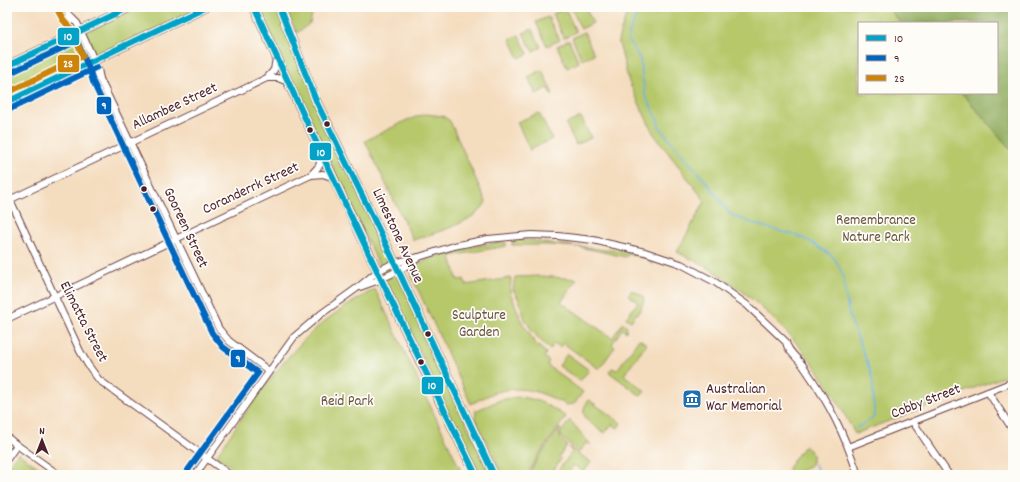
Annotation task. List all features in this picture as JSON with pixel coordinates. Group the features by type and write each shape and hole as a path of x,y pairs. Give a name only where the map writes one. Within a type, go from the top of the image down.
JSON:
{"main road":[{"path":"7,66 130,7"},
{"path":"7,102 205,7"},
{"path":"254,7 288,82 476,475"},
{"name":"Limestone Avenue","path":"279,7 318,103 494,475"}],"street":[{"name":"Gooreen Street","path":"65,7 69,15 77,23 77,32 91,61 98,69 100,79 214,320 222,334 229,341 269,371"},
{"path":"267,78 274,70 276,56"},
{"path":"267,78 278,78 288,82"},
{"name":"Allambee Street","path":"9,200 267,78"},
{"name":"Coranderrk Street","path":"311,175 319,166 322,153"},
{"name":"Coranderrk Street","path":"7,319 311,175 323,174 334,178"},
{"name":"Elimatta Street","path":"7,193 85,360 99,380 230,475"},
{"path":"195,475 294,338 321,314 357,288 380,275 419,257 454,246 488,239 531,235 558,236 620,245 682,264 715,282 730,293 765,321 786,342 786,346 802,363 835,416 858,475"},
{"name":"Cobby Street","path":"848,447 1013,382"},
{"path":"988,392 1013,430"},
{"path":"913,422 949,475"},
{"path":"7,438 60,475"},
{"path":"7,458 17,445"}],"green space":[{"path":"138,7 203,7 7,100 7,69"},
{"path":"257,7 276,7 490,475 480,475 463,443"},
{"path":"285,7 314,7 310,23 297,33"},
{"path":"571,7 585,7 593,23 581,29"},
{"name":"Remembrance Nature Park","path":"626,7 889,7 900,22 858,22 858,94 963,94 1013,152 1013,373 855,434 831,390 803,351 789,335 759,305 727,280 702,264 677,252 705,201 653,133 629,82 618,40 627,12"},
{"path":"889,7 1013,7 1013,152 963,94 998,94 998,22 900,22"},
{"path":"565,8 576,32 564,38 553,14"},
{"path":"548,17 560,40 547,46 536,22"},
{"path":"532,29 541,47 533,51 523,33"},
{"path":"584,32 594,54 582,60 572,38"},
{"path":"519,35 528,54 519,58 510,39"},
{"path":"569,40 579,62 567,68 557,46"},
{"path":"542,70 553,94 551,95 548,88 536,94 528,77"},
{"path":"539,113 552,139 530,150 517,122"},
{"path":"425,114 443,116 450,121 486,202 481,209 464,221 413,240 365,141 407,120"},
{"path":"581,117 591,138 576,145 566,124"},
{"path":"534,240 545,243 578,247 512,245 515,241"},
{"name":"Sculpture Garden","path":"503,242 506,243 506,246 451,256 457,279 464,279 466,285 511,278 510,292 522,322 536,344 546,353 544,357 549,361 547,365 583,392 574,404 566,405 544,394 528,390 511,389 494,393 471,404 412,277 410,267 421,262 455,251"},
{"path":"579,246 605,250 616,249 651,260 654,263 652,265 647,259 629,254 626,257"},
{"path":"540,276 577,279 561,302 612,338 623,323 627,326 626,332 622,329 612,344 615,347 599,369 563,343 560,347 554,343 550,350 532,331 525,319 519,300 513,289 515,277"},
{"name":"Reid Park","path":"375,289 463,475 244,475 216,456 262,390 286,359 300,344 328,319"},
{"path":"632,290 643,296 644,299 641,309 631,321 626,318 638,302 628,295"},
{"path":"639,339 647,344 624,375 645,391 641,396 609,372 612,368 617,370"},
{"path":"567,354 589,370 580,381 559,366"},
{"path":"517,397 543,403 566,417 538,456 527,475 502,475 475,418 475,411 500,400"},
{"path":"589,400 621,423 618,428 612,424 605,433 591,423 584,415 585,406"},
{"path":"570,420 591,445 587,442 579,452 561,437 561,432"},
{"path":"560,428 560,438 567,445 559,457 561,459 553,471 556,473 572,452 569,447 591,462 584,472 574,465 567,475 529,475 537,462 536,461"},
{"path":"804,446 811,451 812,463 804,468 801,475 787,475 789,471 788,468"},
{"path":"18,453 49,475 7,475 7,467"}],"waterway":[{"path":"640,7 628,39 640,59 645,95 657,118 659,126 664,133 708,184 731,215 761,226 798,236 831,255 837,262 842,273 849,315 870,370 873,383 874,417 856,428"},
{"path":"815,464 819,475"}],"transit line":[{"name":"10","path":"7,66 130,7"},
{"name":"10","path":"7,102 205,7"},
{"name":"10","path":"254,7 363,242 476,475"},
{"name":"10","path":"279,7 317,103 384,240 494,475"},
{"name":"2S","path":"7,93 83,56 70,28 58,11"},
{"name":"9","path":"10,73 77,41 90,71 93,82 212,333 223,347 258,373 188,470"},
{"name":"9","path":"10,109 97,67"}],"place":[{"name":"Australian War Memorial","path":"692,399"}]}
